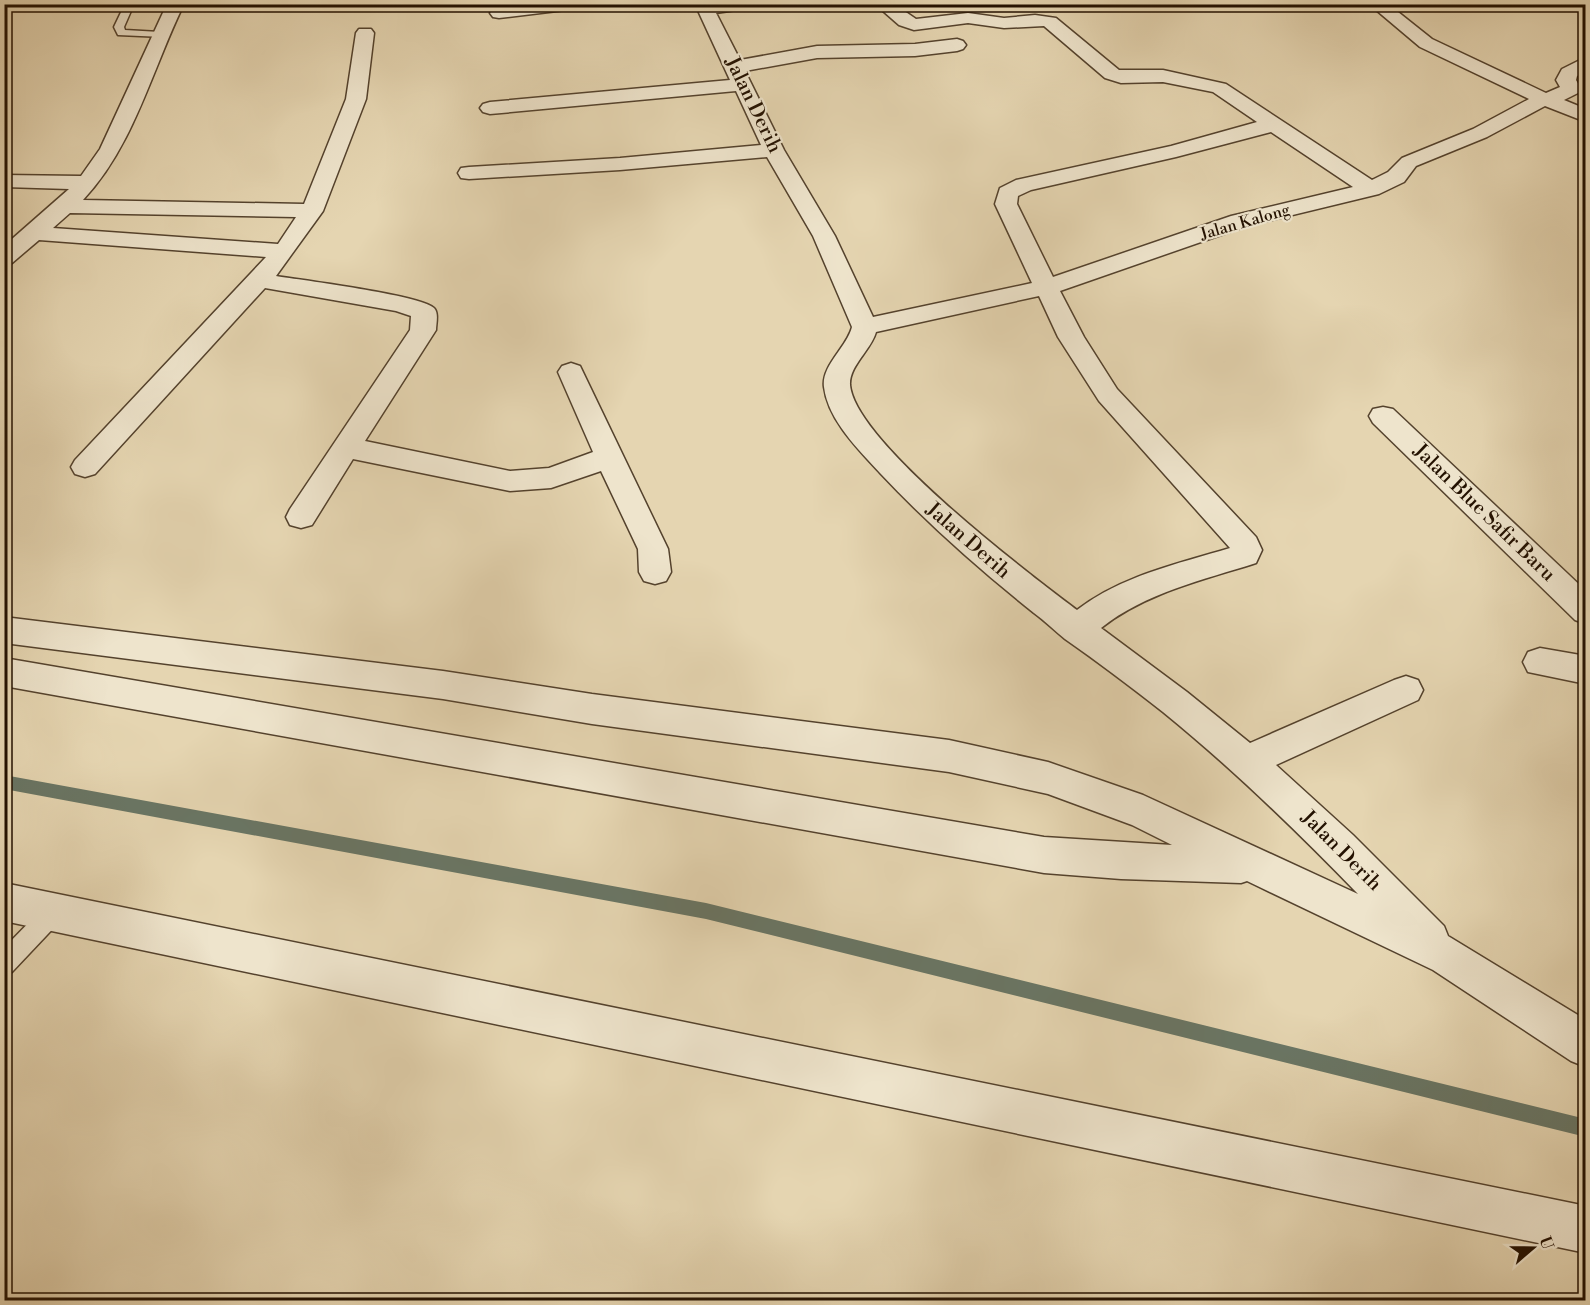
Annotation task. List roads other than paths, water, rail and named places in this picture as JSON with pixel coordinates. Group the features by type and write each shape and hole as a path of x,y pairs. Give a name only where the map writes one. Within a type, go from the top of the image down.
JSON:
{"street":[{"path":"4,258 87,183 110,149 176,4"},
{"path":"499,13 574,4"},
{"path":"704,7 743,4"},
{"path":"883,4 907,24 917,26 966,18 1005,23 1042,18 1050,21 1112,74 1121,77 1163,76 1219,88 1371,189"},
{"path":"1377,4 1426,43 1544,99 1586,116"},
{"name":"Jalan Derih","path":"704,7 774,150 824,236 865,327 863,339 841,367 837,385 851,420 915,495 1026,591 1175,703 1246,762 1309,818 1447,956"},
{"path":"86,467 259,280 284,251 312,211 356,99 365,33"},
{"path":"490,108 738,76 818,52 915,50 957,45"},
{"name":"Jalan Kalong","path":"865,327 1047,287 1239,221 1371,189 1396,177 1409,162 1480,133 1544,99 1561,95 1571,89 1566,80 1569,73 1586,63"},
{"path":"1076,629 1107,604 1155,583 1245,555 1247,550 1245,545 1108,395 1071,337 1006,204 1008,193 1024,185 1176,151 1236,133 1273,125"},
{"path":"469,173 620,164 774,150"},
{"path":"4,181 87,183"},
{"path":"64,206 312,211"},
{"path":"32,233 284,251"},
{"path":"259,280 401,304 424,312 423,330 301,517"},
{"path":"571,372 654,549 655,572"},
{"name":"Jalan Blue Safir Baru","path":"1383,416 1586,611"},
{"path":"348,448 510,481 550,478 609,457"},
{"path":"4,630 443,685 592,709 949,756 1059,782 1143,812 1447,956 1550,1020 1586,1046"},
{"path":"1540,662 1586,670"},
{"path":"4,672 1044,855 1121,861 1255,866"},
{"path":"1246,762 1406,690"},
{"path":"4,902 1586,1230"}],"lane":[{"path":"130,4 119,27 121,33 160,35"},
{"path":"4,964 55,911"}],"waterway":[{"path":"4,782 706,911 1586,1128"}]}
